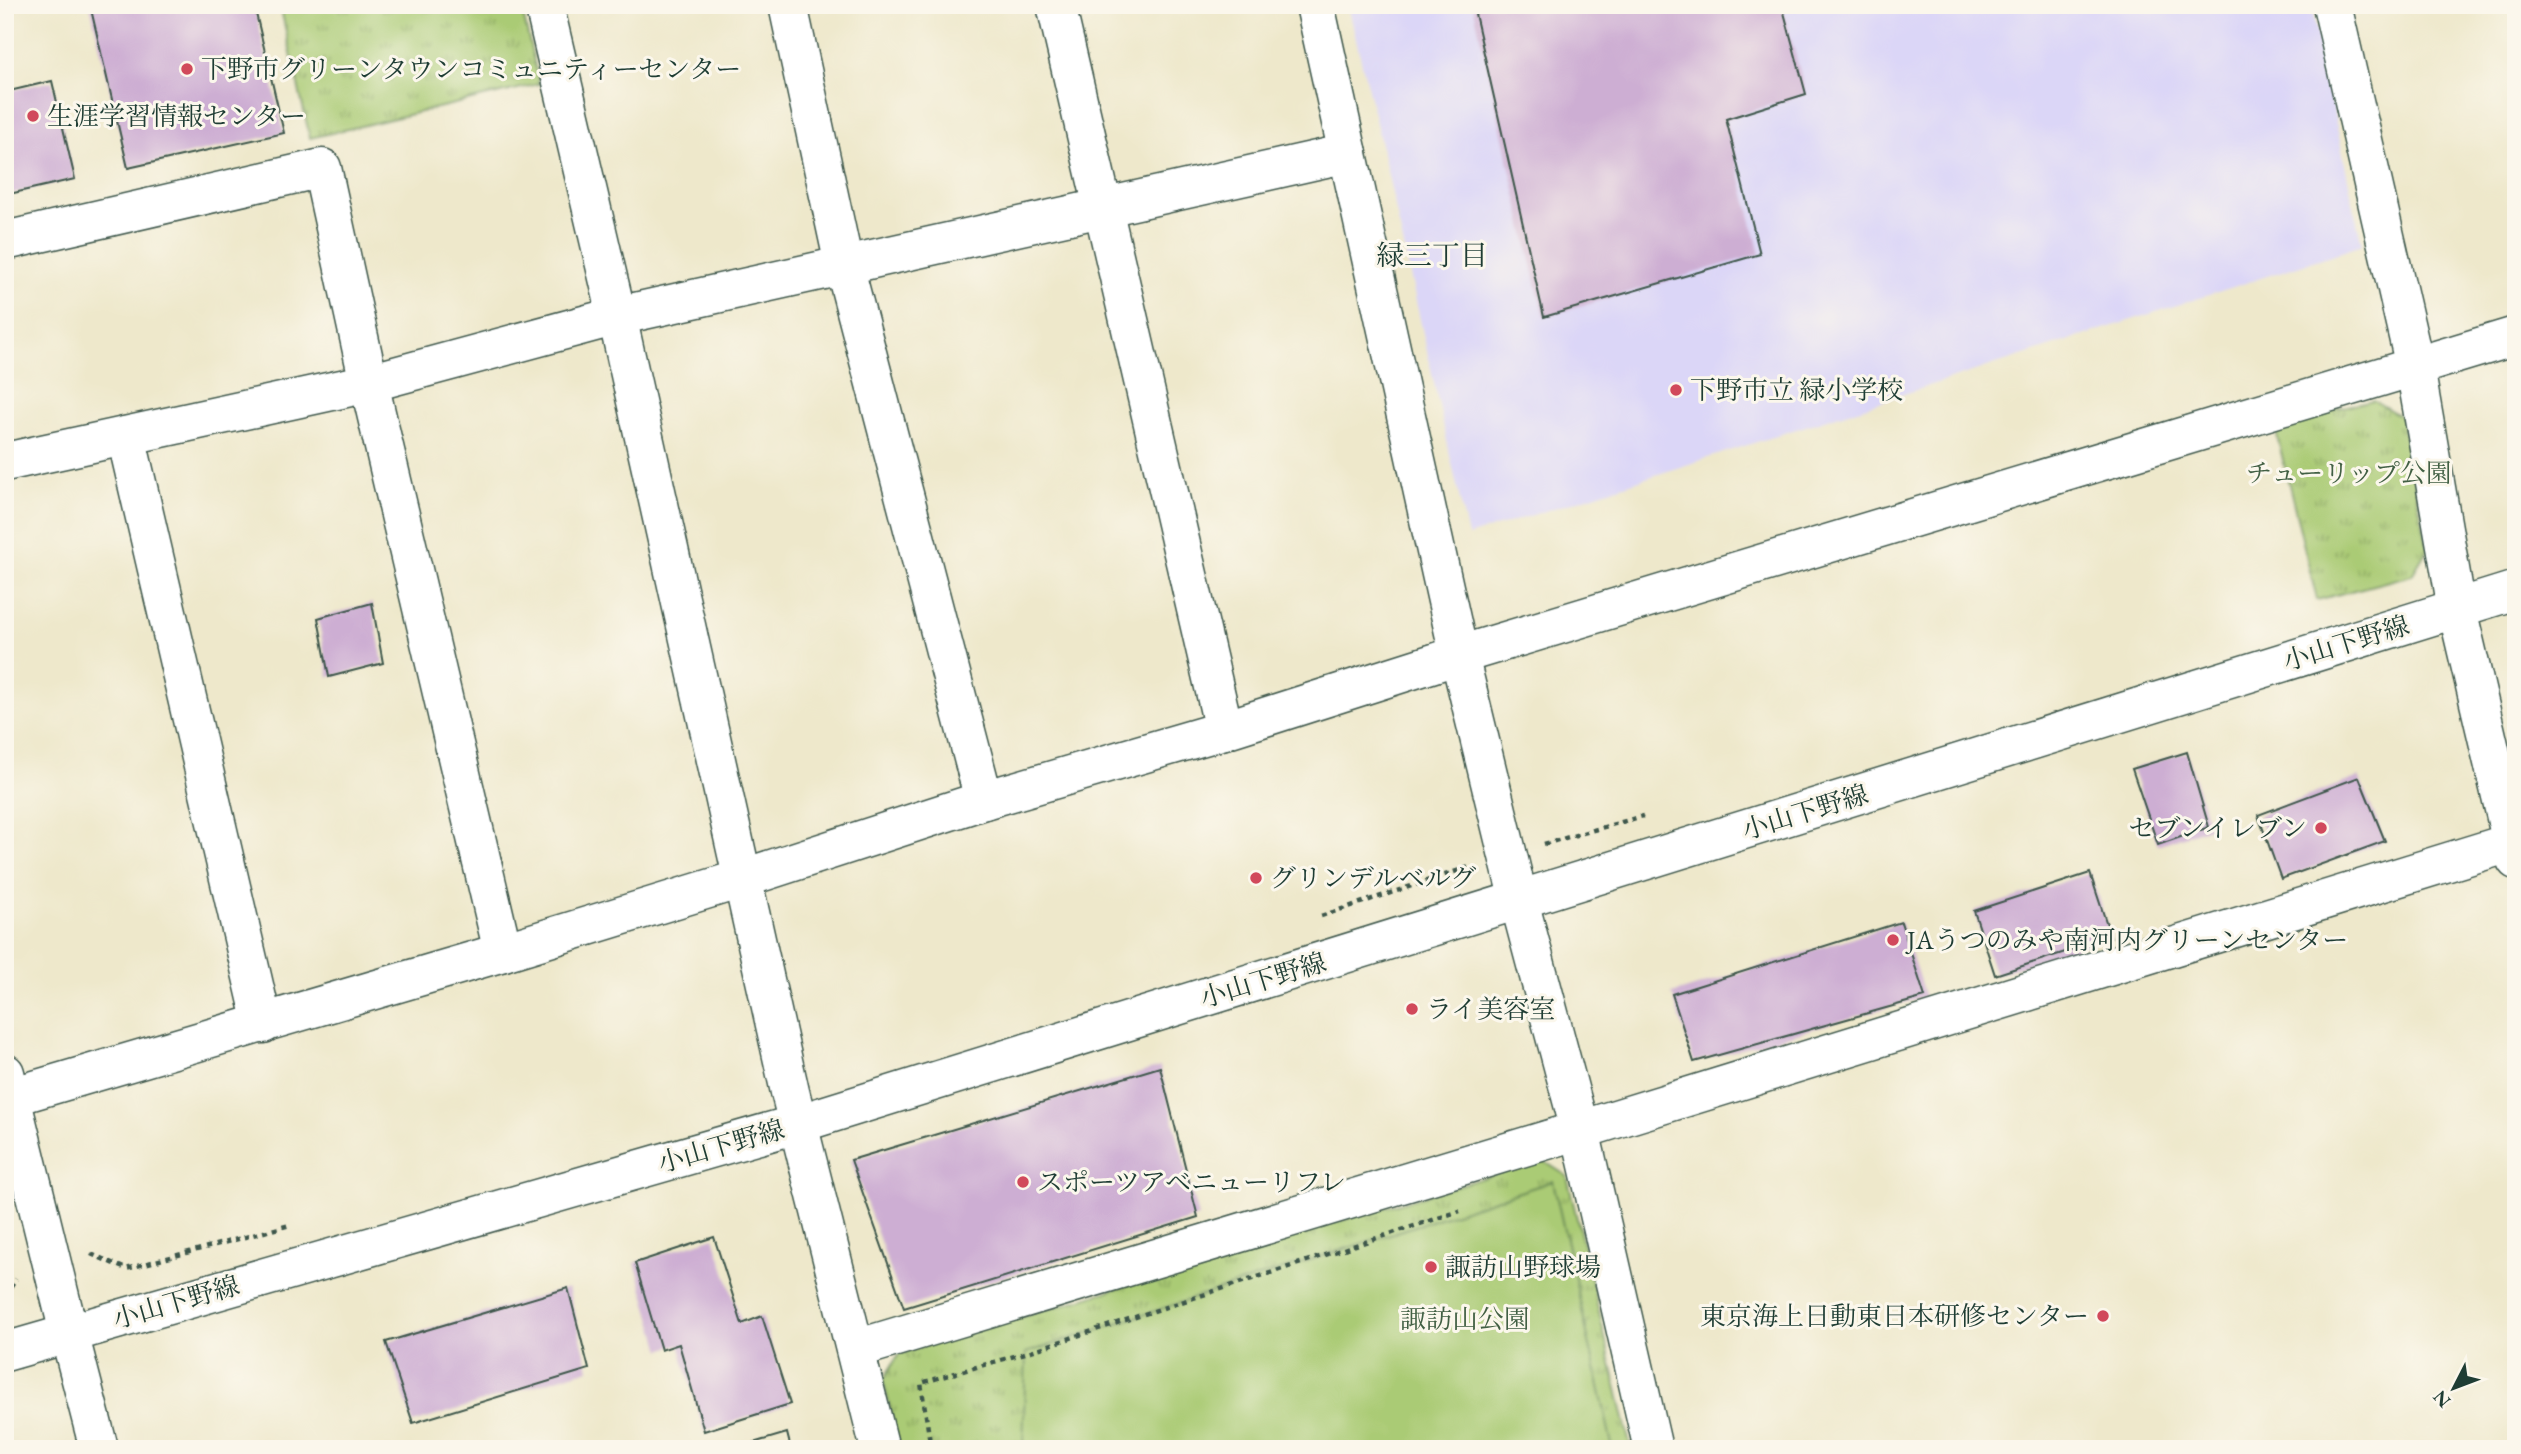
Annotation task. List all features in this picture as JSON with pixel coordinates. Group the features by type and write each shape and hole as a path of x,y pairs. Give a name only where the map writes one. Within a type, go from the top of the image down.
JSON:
{"street":[{"path":"544,5 617,316 797,1124 880,1449"},
{"path":"788,5 844,265 984,800"},
{"path":"1056,5 1224,730"},
{"path":"1315,5 1459,655 1519,901 1580,1130 1653,1449"},
{"path":"856,1349 2515,848 2457,609 2415,368 2332,5"},
{"path":"5,462 369,383 617,316 1348,153"},
{"path":"5,241 322,168 369,383 503,952"},
{"path":"99,1449 8,1085 263,1024 741,879 984,800 1224,730 1459,655 2516,336"},
{"path":"126,436 263,1024"},
{"name":"小山下野線","path":"5,1352 797,1124 2516,590"}],"path":[{"path":"931,1449 921,1383 1026,1353 1461,1211"}],"shaded area":[{"name":"下野市立 緑小学校","path":"1348,5 2311,5 2362,245 1468,536"}],"green space":[{"path":"280,5 521,5 539,84 310,138"},
{"name":"チューリップ公園","path":"2373,400 2400,416 2428,548 2412,575 2317,600 2274,423"},
{"name":"諏訪山野球場","path":"1542,1160 1567,1176 1631,1449 900,1449 883,1380 899,1354"},
{"name":"諏訪山野球場","path":"1553,1181 1613,1449 1023,1449 1026,1353"}],"building":[{"name":"下野市グリーンタウンコミュニティーセンター","path":"90,5 254,5 284,133 128,168"},
{"path":"1473,5 1782,5 1806,94 1726,119 1760,254 1544,317"},
{"name":"生涯学習情報センター","path":"52,81 75,179 5,195 5,92"},
{"path":"372,603 383,663 329,677 318,618"},
{"path":"2187,752 2209,827 2158,845 2132,769"},
{"name":"セブンイレブン","path":"2359,777 2385,841 2281,879 2258,815"},
{"path":"2090,873 2111,937 1995,975 1974,911"},
{"path":"1901,922 1925,997 1694,1062 1672,994"},
{"path":"1160,1067 1198,1217 904,1308 851,1160"},
{"path":"714,1237 742,1324 762,1316 790,1404 704,1431 679,1344 661,1350 635,1263"},
{"path":"568,1288 589,1369 413,1423 386,1342"},
{"path":"787,1433 791,1449 736,1449 736,1448"}],"place":[{"name":"下野市グリーンタウンコミュニティーセンター","path":"187,69"},
{"name":"生涯学習情報センター","path":"33,116"},
{"name":"下野市立 緑小学校","path":"1676,390"},
{"name":"セブンイレブン","path":"2321,828"},
{"name":"グリンデルベルグ","path":"1256,878"},
{"name":"JAうつのみや南河内グリーンセンター","path":"1893,940"},
{"name":"ライ美容室","path":"1412,1009"},
{"name":"スポーツアベニューリフレ","path":"1023,1182"},
{"name":"諏訪山野球場","path":"1431,1267"},
{"name":"東京海上日動東日本研修センター","path":"2103,1316"}],"district":[{"name":"緑三丁目","path":"1432,255"}],"park label":[{"name":"諏訪山公園","path":"1465,1319"}]}
